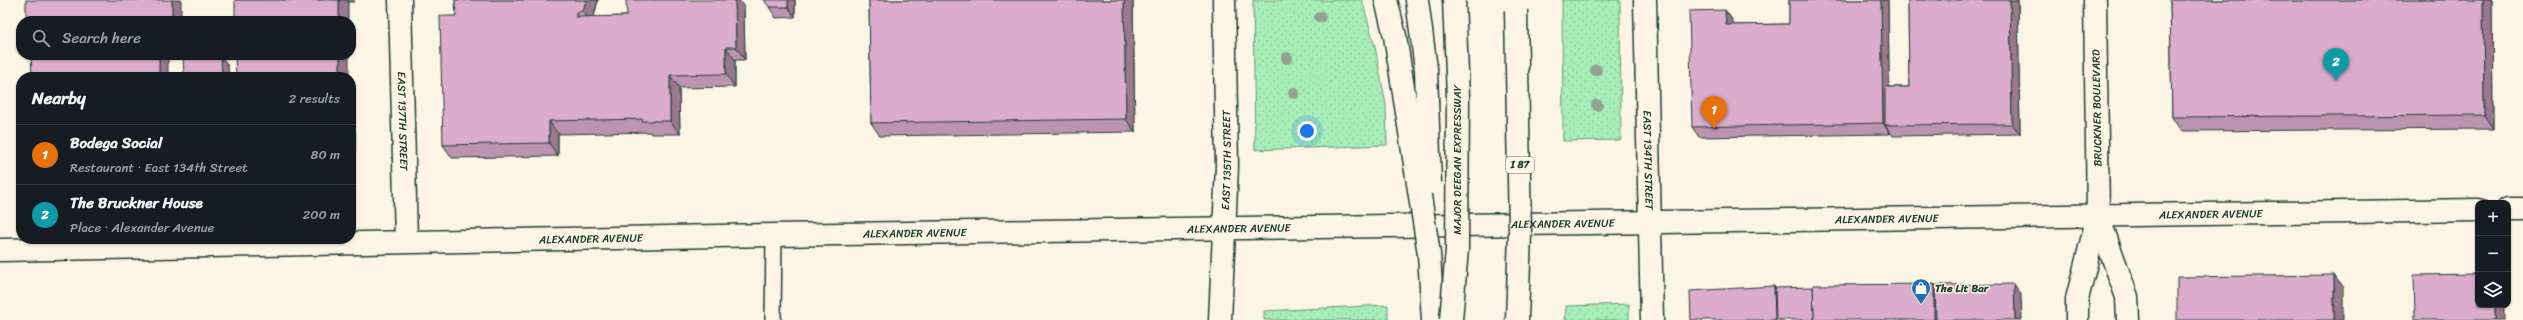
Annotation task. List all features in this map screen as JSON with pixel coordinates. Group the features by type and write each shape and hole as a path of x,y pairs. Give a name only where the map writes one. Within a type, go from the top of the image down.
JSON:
{"main road":[{"name":"EAST 137TH STREET","path":"400,0 406,241"},
{"name":"EAST 135TH STREET","path":"1220,320 1227,166 1224,0"},
{"path":"1386,0 1395,36 1429,254"},
{"path":"1417,0 1426,69 1429,254 1433,320"},
{"name":"MAJOR DEEGAN EXPRESSWAY","path":"1451,320 1457,249 1458,97 1454,0"},
{"name":"EAST 134TH STREET","path":"1645,0 1652,320"},
{"name":"BRUCKNER BOULEVARD","path":"2077,320 2077,300 2098,216 2095,0"},
{"name":"I 87","path":"1517,4 1520,225 1517,320"},
{"path":"2511,209 2523,209"},
{"name":"ALEXANDER AVENUE","path":"356,242 2475,210"},
{"name":"BRUCKNER BOULEVARD","path":"2098,216 2127,297 2128,320"},
{"name":"ALEXANDER AVENUE","path":"0,250 271,244"}],"lane":[{"path":"773,320 774,235"}],"green space":[{"path":"1253,0 1362,0 1375,47 1386,105 1387,145 1255,150"},
{"path":"1562,0 1620,0 1621,140 1563,141"},
{"path":"1629,304 1629,320 1565,320 1566,306"},
{"path":"1388,305 1388,320 1264,320 1264,311"}],"building":[{"path":"26,0 172,0 172,16 26,16"},
{"path":"235,0 339,0 339,16 235,16"},
{"path":"455,0 586,0 583,11 576,12 576,17 627,16 626,0 735,0 736,47 726,47 726,74 670,75 670,121 642,121 643,119 549,121 549,143 443,145 440,16 456,16"},
{"path":"764,0 788,0 788,7 769,7"},
{"path":"869,0 1124,0 1126,119 871,123"},
{"path":"1789,0 1881,0 1883,123 1692,127 1689,11 1725,10 1726,25 1789,24"},
{"path":"1908,0 2010,0 2012,124 1885,125 1885,87 1909,87"},
{"path":"2170,0 2483,0 2484,115 2172,117"},
{"path":"31,60 159,60 159,72 32,72"},
{"path":"183,60 221,60 222,72 184,72"},
{"path":"235,60 340,60 340,72 236,72"},
{"path":"2475,274 2475,308 2495,308 2495,320 2415,320 2414,275"},
{"path":"2334,275 2334,320 2177,320 2177,277"},
{"path":"1934,284 1934,320 1814,320 1813,285"},
{"path":"2014,284 2015,320 1936,320 1935,285"},
{"path":"1774,286 1775,320 1691,320 1690,291"},
{"path":"1813,287 1814,320 1776,320 1775,288"}],"place":[{"name":"The Bruckner House","path":"2336,81"},
{"name":"Bodega Social","path":"1714,129"},
{"name":"The Lit Bar","path":"1921,305"}]}
